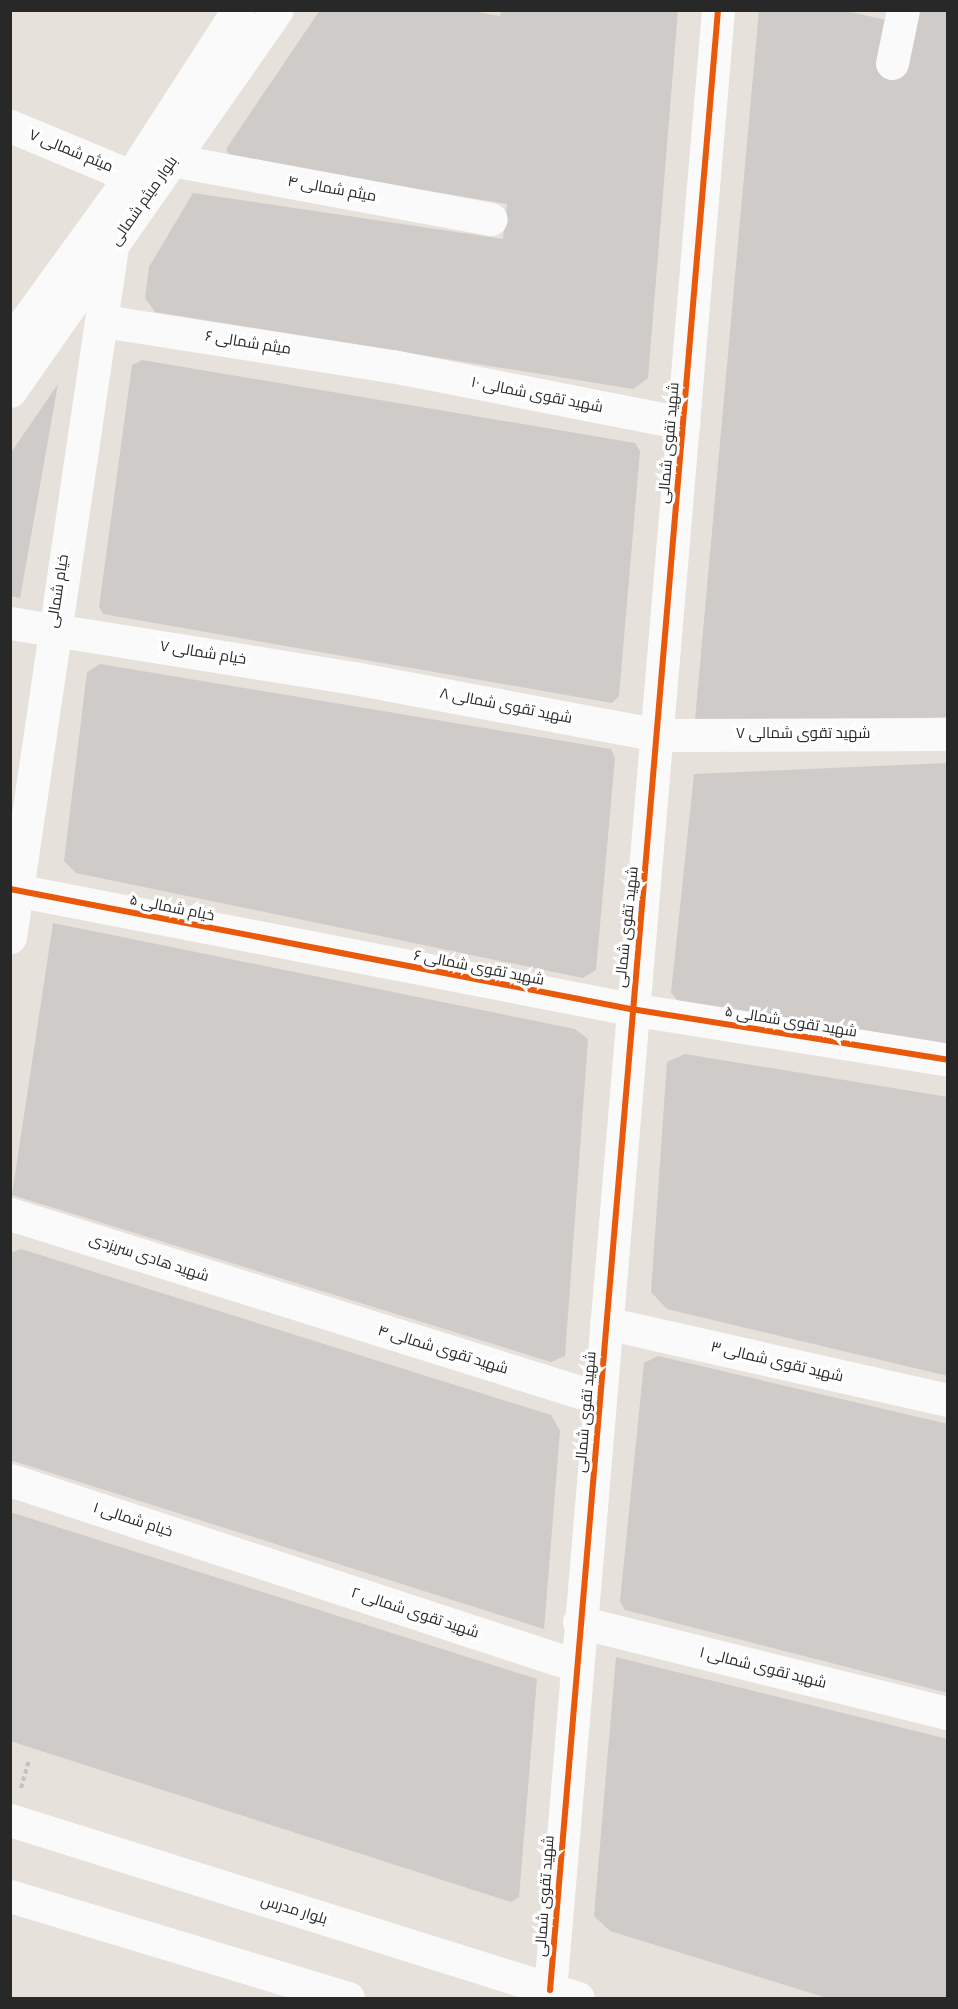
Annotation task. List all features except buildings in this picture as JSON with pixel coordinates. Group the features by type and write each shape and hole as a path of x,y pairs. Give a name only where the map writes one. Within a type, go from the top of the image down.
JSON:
{"street":[{"name":"بلوار میثم شمالی","path":"10,343 131,176 238,10"},
{"name":"بلوار میثم شمالی","path":"10,391 278,10"},
{"name":"شهید تقوی شمالی","path":"564,1994 575,1665 631,1009 659,735 718,10"},
{"path":"892,63 903,10"},
{"name":"میثم شمالی ۷","path":"10,126 131,176"},
{"name":"میثم شمالی ۴","path":"172,160 491,219"},
{"name":"خیام شمالی","path":"10,937 14,890 52,629 103,321 112,246"},
{"name":"میثم شمالی ۶","path":"103,321 392,366"},
{"name":"شهید تقوی شمالی ۱۰","path":"392,366 683,423"},
{"name":"خیام شمالی ۷","path":"10,623 354,678"},
{"name":"شهید تقوی شمالی ۸","path":"354,678 659,735"},
{"name":"شهید تقوی شمالی ۷","path":"659,735 948,734"},
{"name":"خیام شمالی ۵","path":"14,890 322,950"},
{"name":"شهید تقوی شمالی ۶","path":"322,950 631,1009"},
{"name":"شهید تقوی شمالی ۵","path":"631,1009 948,1060"},
{"name":"شهید هادی سریزدی","path":"10,1214 287,1302"},
{"name":"شهید تقوی شمالی ۴","path":"287,1302 599,1398"},
{"name":"شهید تقوی شمالی ۳","path":"606,1323 948,1400"},
{"name":"خیام شمالی ۱","path":"10,1480 256,1561"},
{"name":"شهید تقوی شمالی ۲","path":"256,1561 575,1665"},
{"name":"شهید تقوی شمالی ۱","path":"579,1622 948,1713"},
{"name":"بلوار مدرس","path":"10,1821 564,1994"},
{"path":"10,1896 348,1998"}],"cycle path":[{"path":"550,1990 718,10"},
{"path":"10,889 631,1009 948,1060"}]}
